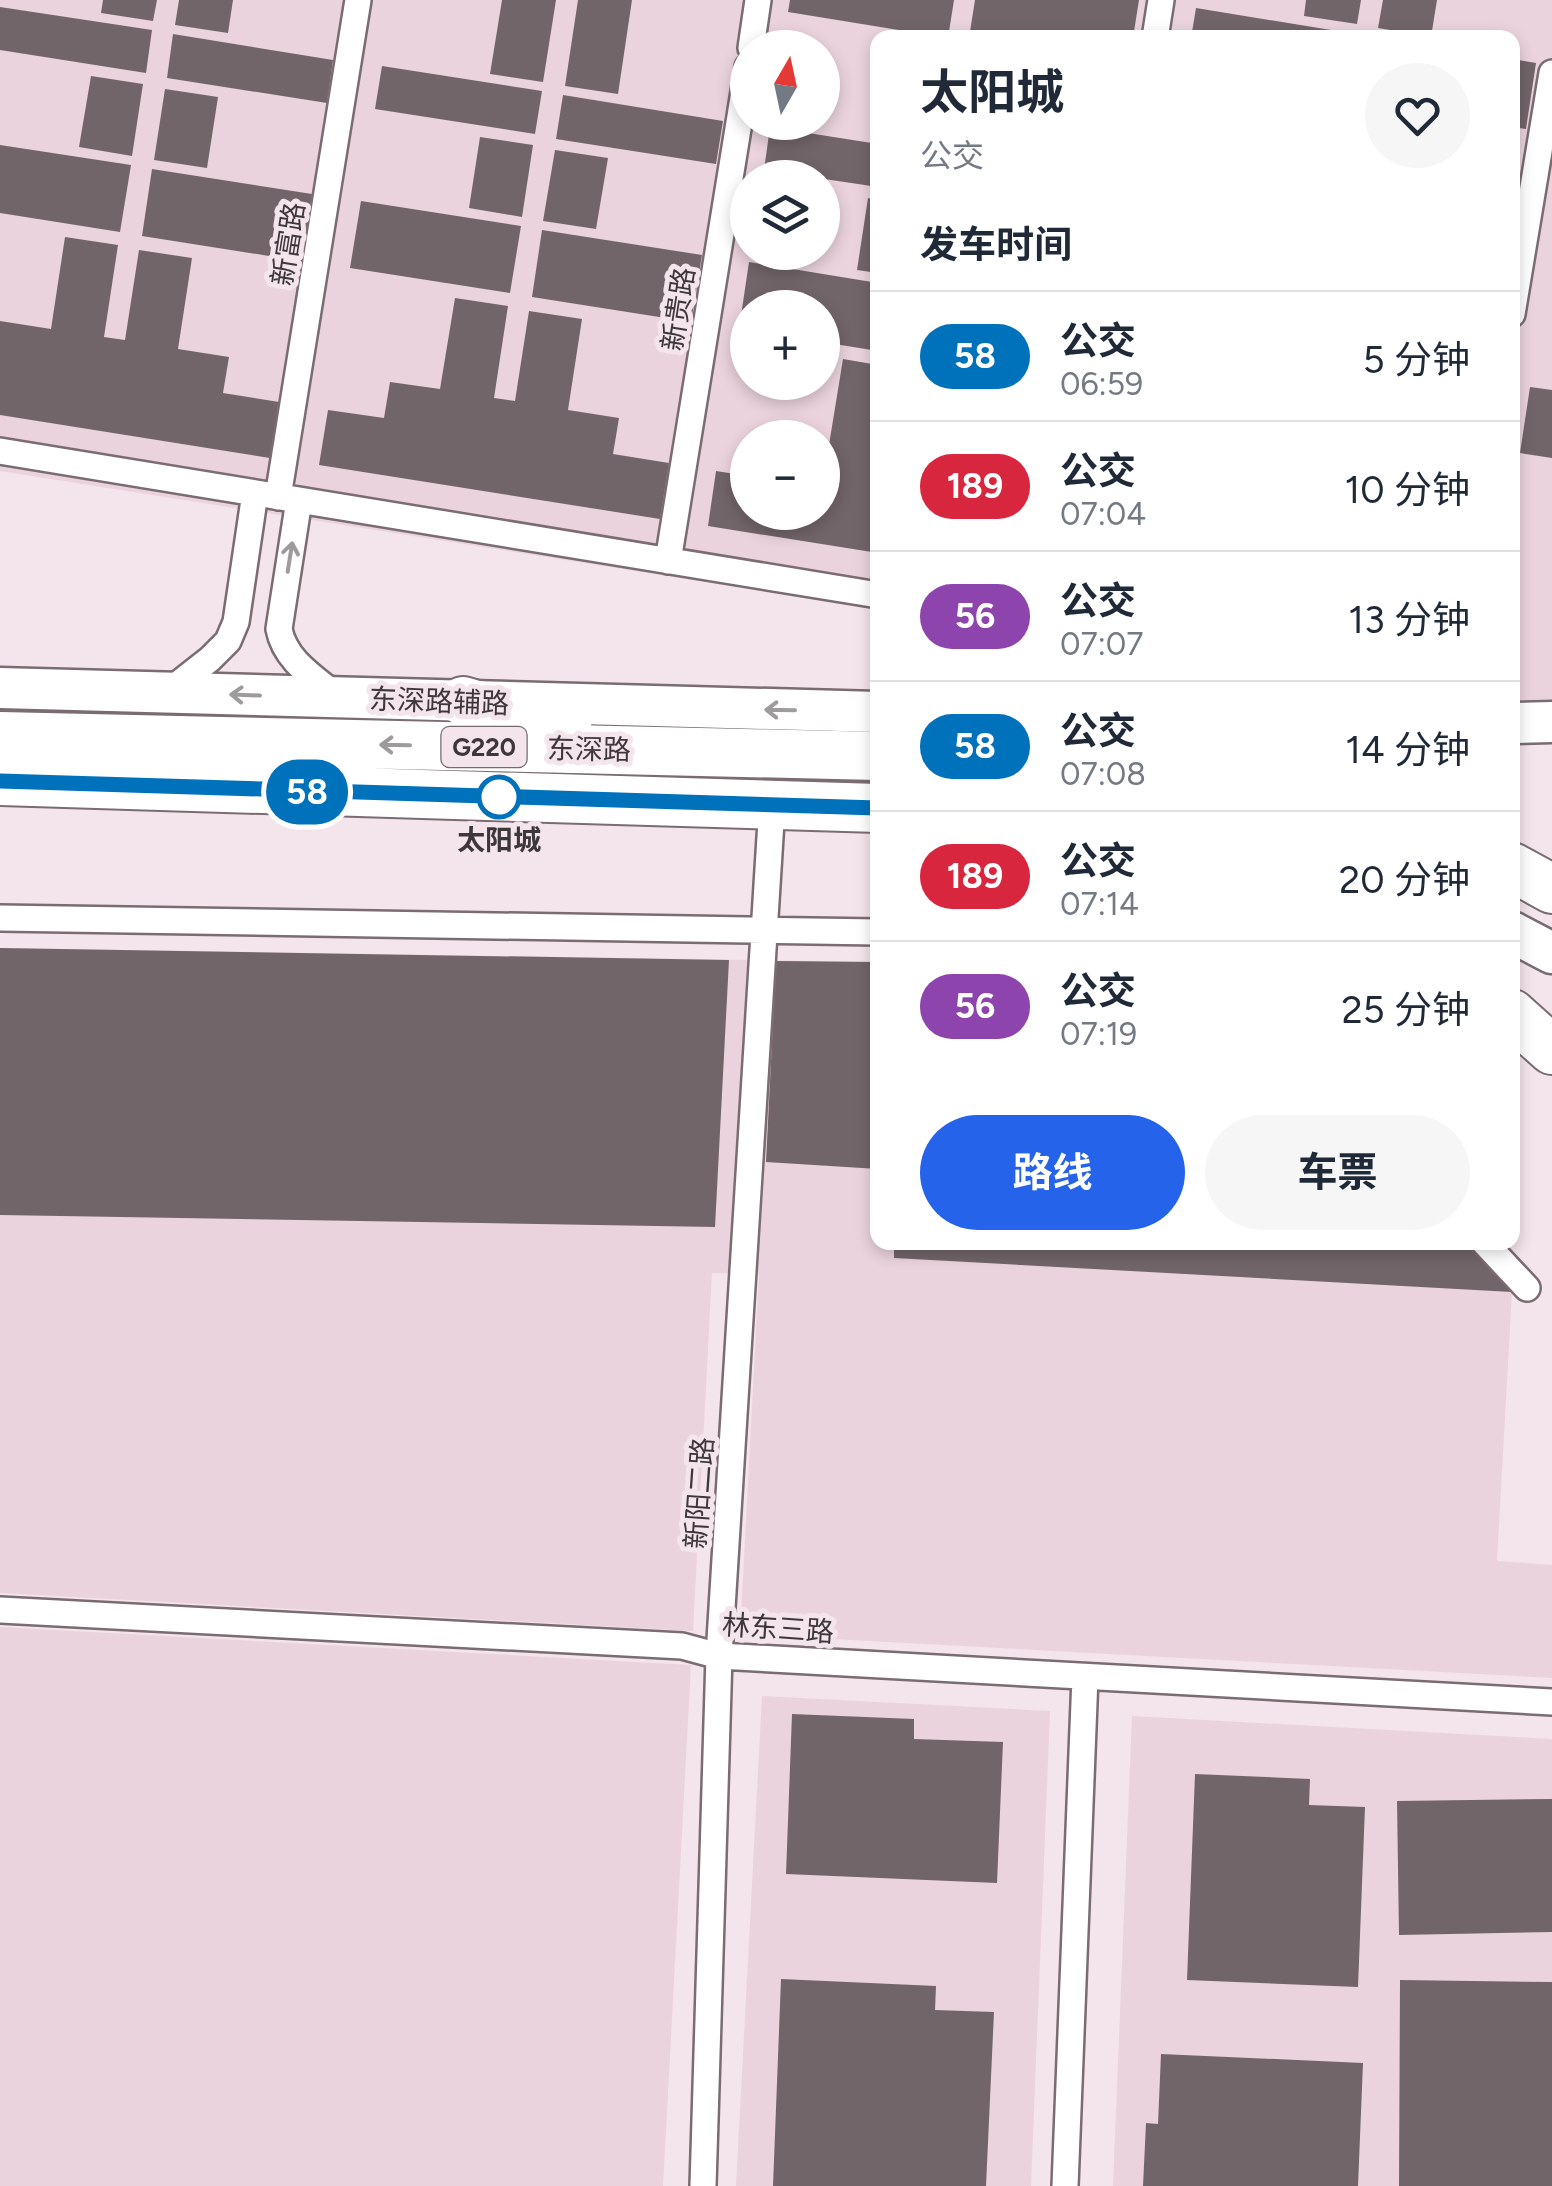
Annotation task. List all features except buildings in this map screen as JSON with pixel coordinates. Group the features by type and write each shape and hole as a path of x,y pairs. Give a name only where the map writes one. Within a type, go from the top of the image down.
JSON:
{"highway":[{"path":"463,702 634,750"},
{"path":"0,711 91,738"},
{"name":"东深路","path":"0,736 870,756"},
{"name":"东深路","path":"9,784 870,808"},
{"path":"1520,871 1552,888"},
{"path":"1520,1021 1552,1050"}],"main road":[{"name":"东深路辅路","path":"0,688 870,712"},
{"path":"1520,930 1552,931"},
{"path":"1520,935 1552,953"}],"street":[{"name":"新富路","path":"277,497 358,0"},
{"path":"753,30 758,0"},
{"path":"1156,30 1161,0"},
{"path":"1520,266 1552,73"},
{"name":"新贵路","path":"668,560 736,140"},
{"path":"0,452 870,594"},
{"path":"167,693 228,641 277,497"},
{"path":"277,497 282,644 295,662 339,698"},
{"name":"新阳二路","path":"704,2186 719,1656 772,805"},
{"path":"0,918 870,932"},
{"path":"1491,1250 1527,1288"},
{"name":"林东三路","path":"0,1610 682,1646 719,1656 1552,1702"},
{"path":"1065,2186 1086,1677"}],"shaded area":[{"path":"0,0 1552,0 1552,715 1520,709 1520,30 870,30 870,608 0,471"},
{"path":"0,948 870,962 870,1250 1471,1250 1512,1292 1497,1561 1552,1565 1552,1678 740,1634 759,1274 712,1273 693,1631 0,1593"},
{"path":"0,1627 691,1665 663,2186 0,2186"},
{"path":"762,1696 1050,1711 1031,2186 736,2186"},
{"path":"1132,1716 1552,1739 1552,2186 1113,2186"}],"bus line":[{"name":"58","path":"0,781 870,808"}],"place":[{"name":"太阳城","path":"499,797"}]}
